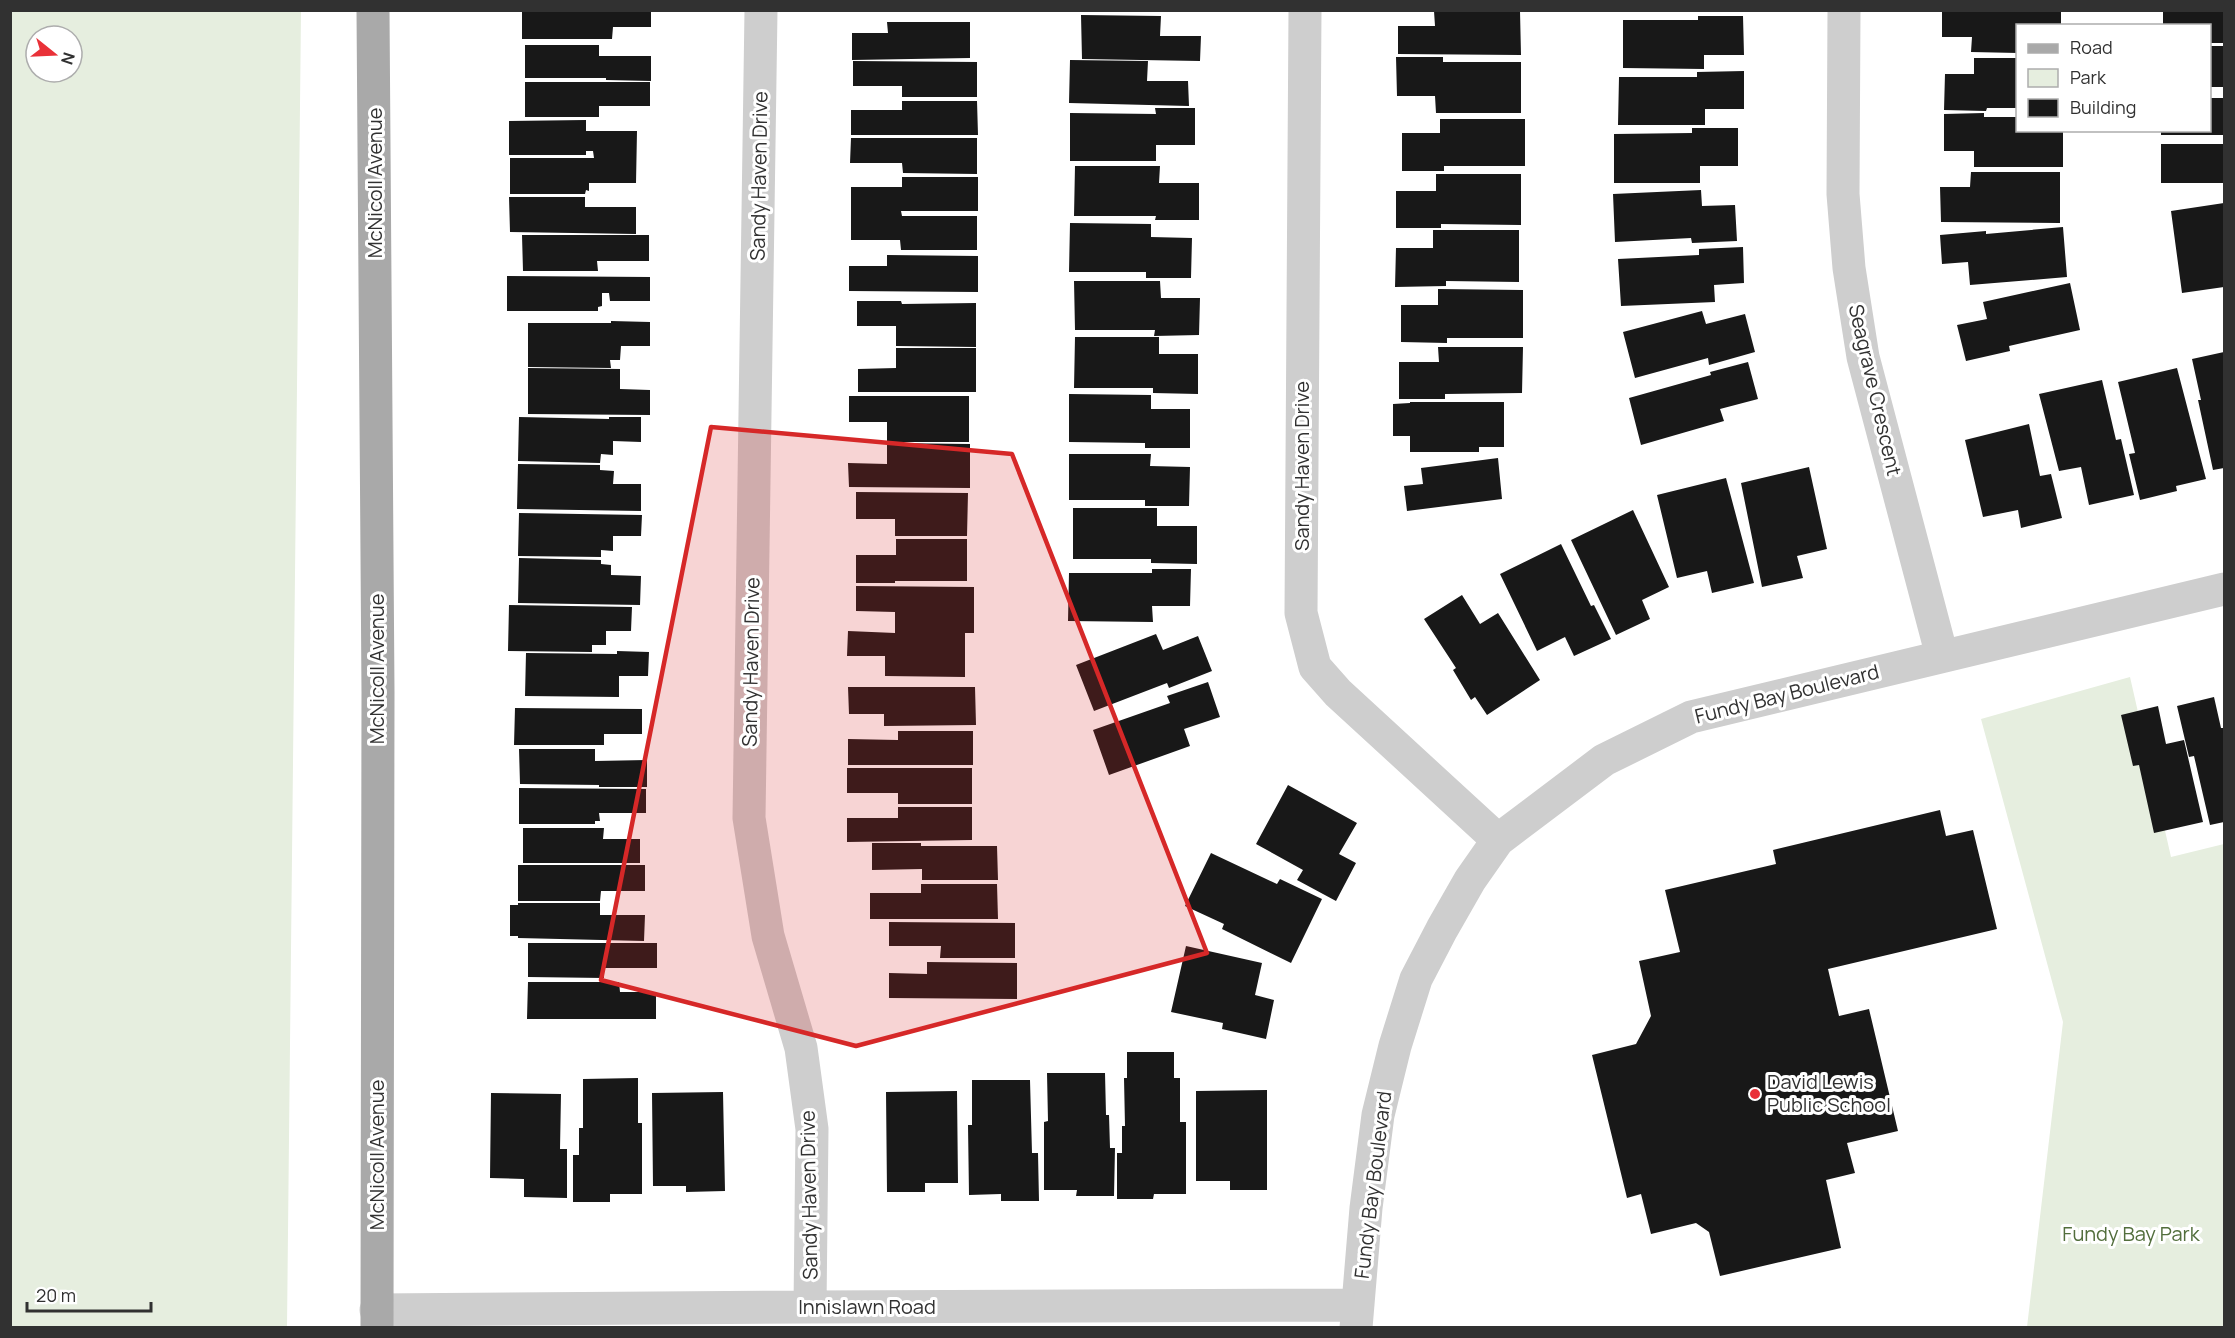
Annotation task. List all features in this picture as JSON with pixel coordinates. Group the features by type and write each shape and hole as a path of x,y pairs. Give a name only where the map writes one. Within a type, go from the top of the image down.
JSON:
{"main road":[{"name":"McNicoll Avenue","path":"374,10 378,692 376,1319"}],"street":[{"name":"Sandy Haven Drive","path":"760,10 749,818 768,936 801,1048 812,1129 810,1307"},
{"name":"Sandy Haven Drive","path":"1305,10 1301,613 1315,667 1338,693 1498,840"},
{"name":"Seagrave Crescent","path":"1844,10 1843,194 1849,268 1863,357 1942,656"},
{"name":"Fundy Bay Boulevard","path":"1357,1316 1366,1208 1378,1115 1395,1046 1416,979 1470,880 1498,840 1604,760 1691,717 2224,589"},
{"name":"Innislawn Road","path":"376,1319 810,1307 1357,1316"}],"highlighted area":[{"path":"711,427 1012,454 1207,953 856,1046 601,980"}],"green space":[{"path":"10,11 301,11 287,1327 11,1327"},
{"name":"Fundy Bay Park","path":"2130,677 2171,857 2224,844 2224,1327 2027,1327 2063,1022 1981,719"}],"building":[{"path":"522,10 651,10 651,27 613,27 612,39 522,39"},
{"path":"1942,10 2061,10 2061,24 2016,24 2016,53 1971,52 1972,37 1942,37"},
{"path":"2163,10 2224,10 2224,43 2211,43 2211,24 2163,24"},
{"path":"1434,11 1520,11 1521,55 1398,54 1398,26 1435,26"},
{"path":"1081,15 1161,16 1160,36 1201,36 1200,61 1082,59"},
{"path":"1698,16 1743,16 1744,55 1704,55 1704,69 1623,68 1623,20 1698,20"},
{"path":"887,22 970,22 970,58 852,60 852,33 888,33"},
{"path":"525,45 599,45 599,56 651,56 651,81 606,80 606,78 525,78"},
{"path":"2211,46 2224,46 2224,87 2211,87"},
{"path":"1396,57 1443,57 1443,62 1521,62 1521,113 1436,113 1435,96 1397,96"},
{"path":"1974,58 2016,58 2016,108 1987,108 1986,111 1944,110 1945,74 1974,74"},
{"path":"1070,60 1148,61 1147,81 1188,81 1189,106 1069,103"},
{"path":"853,61 977,62 977,97 902,97 902,86 853,86"},
{"path":"1744,71 1744,109 1705,109 1705,125 1618,125 1619,77 1697,77 1697,72"},
{"path":"525,82 650,82 650,106 599,106 599,117 525,117"},
{"path":"2211,98 2224,98 2224,135 2161,135 2161,132 2211,132"},
{"path":"902,101 977,101 978,135 851,135 851,110 902,110"},
{"path":"1155,108 1195,108 1195,145 1156,145 1156,161 1070,161 1070,113 1156,114"},
{"path":"1984,113 1984,117 2016,117 2016,132 2063,132 2063,167 1974,167 1974,151 1944,151 1944,114"},
{"path":"1440,119 1525,119 1525,166 1444,166 1444,171 1402,171 1402,133 1440,133"},
{"path":"586,120 586,131 637,131 636,183 589,183 589,191 586,190 585,194 510,194 510,158 594,158 593,151 586,151 586,155 509,155 509,121"},
{"path":"1692,128 1738,128 1738,166 1700,166 1700,183 1614,183 1614,134 1692,133"},
{"path":"851,138 977,138 977,174 903,173 902,163 850,163"},
{"path":"2161,144 2224,144 2224,183 2161,183"},
{"path":"1075,166 1160,166 1159,183 1199,183 1199,220 1155,220 1156,216 1074,216"},
{"path":"1971,172 2060,172 2060,223 1941,222 1940,187 1970,187"},
{"path":"1436,174 1521,174 1521,225 1441,224 1441,228 1396,228 1396,191 1436,191"},
{"path":"902,177 978,177 978,211 901,211 902,216 977,216 977,250 901,250 900,240 851,240 851,187 902,187"},
{"path":"1701,190 1702,206 1735,205 1737,241 1692,243 1691,238 1615,242 1613,194"},
{"path":"509,197 585,197 585,207 636,207 636,234 510,232"},
{"path":"2224,203 2224,287 2182,293 2171,211"},
{"path":"1070,223 1151,224 1151,237 1192,238 1191,278 1146,278 1146,272 1069,272"},
{"path":"2063,227 2067,277 1970,285 1968,262 1942,264 1940,235 1986,231 1986,234"},
{"path":"1433,230 1519,230 1519,282 1446,281 1446,286 1395,287 1396,248 1433,248"},
{"path":"522,235 649,235 649,261 597,261 598,271 523,271"},
{"path":"1743,247 1744,283 1714,285 1715,302 1621,306 1618,259 1699,255 1699,249"},
{"path":"887,255 978,256 978,292 849,291 849,266 887,266"},
{"path":"507,276 650,277 650,301 610,301 609,293 602,293 602,306 598,307 598,311 507,311"},
{"path":"1074,281 1160,281 1161,298 1200,298 1199,335 1154,336 1155,330 1075,330"},
{"path":"2070,283 2080,330 2009,346 2010,351 1966,361 1957,325 1987,319 1983,302"},
{"path":"1438,289 1523,290 1523,338 1447,338 1447,343 1401,342 1401,305 1438,305"},
{"path":"857,301 901,301 902,304 976,303 976,347 896,346 896,326 857,326"},
{"path":"1702,311 1706,324 1745,314 1755,352 1709,365 1708,358 1635,378 1623,332"},
{"path":"611,321 650,322 650,346 621,346 620,360 610,360 611,368 528,367 528,323 611,323"},
{"path":"1075,337 1159,337 1159,354 1198,354 1198,394 1153,393 1153,388 1074,388"},
{"path":"1438,347 1523,347 1522,393 1445,394 1445,399 1399,399 1399,362 1439,362"},
{"path":"896,348 976,348 976,392 858,392 858,369 896,368"},
{"path":"2224,352 2224,468 2213,470 2192,359"},
{"path":"1748,362 1758,399 1720,409 1724,421 1641,445 1629,398"},
{"path":"528,368 620,369 620,389 650,390 650,415 528,414"},
{"path":"2177,368 2206,479 2176,486 2177,491 2140,500 2129,454 2135,453 2118,382"},
{"path":"2102,380 2116,440 2121,439 2134,495 2089,505 2081,467 2059,471 2039,394"},
{"path":"1069,394 1151,395 1151,409 1190,409 1190,448 1145,448 1145,443 1069,442"},
{"path":"849,396 969,396 969,442 887,442 887,422 849,422"},
{"path":"1504,402 1504,447 1479,447 1479,452 1410,452 1410,436 1393,436 1393,404"},
{"path":"519,417 609,419 609,417 641,417 641,442 613,441 613,455 601,454 600,463 518,461"},
{"path":"2029,424 2040,476 2051,474 2062,518 2021,528 2018,510 1983,517 1965,440"},
{"path":"887,443 970,444 970,488 849,487 848,463 887,464"},
{"path":"1069,454 1151,454 1150,466 1190,467 1189,506 1145,506 1145,500 1069,500"},
{"path":"1498,458 1502,499 1407,511 1404,486 1423,484 1421,468"},
{"path":"518,464 600,465 600,470 614,471 613,484 641,484 641,511 517,509"},
{"path":"1809,467 1827,549 1797,556 1803,578 1762,587 1741,483"},
{"path":"1726,478 1754,583 1712,593 1707,571 1677,578 1657,495"},
{"path":"856,492 968,493 967,536 895,536 895,519 856,519"},
{"path":"1073,508 1157,508 1157,526 1197,526 1197,564 1151,563 1151,559 1073,559"},
{"path":"1633,510 1669,587 1642,600 1650,619 1616,635 1571,540"},
{"path":"519,513 642,515 641,536 613,536 613,551 601,550 601,557 518,556"},
{"path":"896,539 967,539 967,581 856,583 856,555 896,555"},
{"path":"1561,544 1591,606 1594,605 1611,639 1574,656 1565,637 1537,651 1500,574"},
{"path":"519,558 601,560 601,564 611,565 611,575 641,576 640,605 518,603"},
{"path":"1152,569 1191,569 1190,606 1152,606 1153,622 1068,621 1069,573 1152,573"},
{"path":"856,586 974,587 974,633 965,633 965,677 885,676 885,656 847,656 848,631 895,633 895,612 856,611"},
{"path":"1462,595 1480,624 1498,613 1540,680 1487,715 1475,697 1471,700 1453,670 1456,668 1424,619"},
{"path":"509,605 632,607 631,631 606,631 606,645 592,645 592,652 508,651"},
{"path":"1156,634 1163,650 1198,636 1212,671 1169,688 1167,683 1094,711 1076,665"},
{"path":"617,651 649,652 648,676 619,676 619,697 525,696 526,653 617,654"},
{"path":"1208,682 1220,717 1184,729 1190,746 1109,775 1093,730 1170,703 1167,696"},
{"path":"848,687 975,687 976,725 884,726 884,714 849,714"},
{"path":"2214,697 2221,728 2224,728 2224,822 2210,825 2194,756 2189,757 2177,706"},
{"path":"2158,706 2166,744 2184,740 2203,822 2154,833 2139,765 2133,766 2121,715"},
{"path":"515,708 642,709 642,734 604,734 604,745 514,745"},
{"path":"898,731 973,731 973,765 848,765 848,739 898,740"},
{"path":"519,749 595,749 595,761 647,760 647,787 520,784"},
{"path":"847,768 972,768 972,804 898,804 898,793 847,793"},
{"path":"1288,785 1357,823 1339,854 1356,863 1336,901 1297,880 1303,870 1256,844"},
{"path":"519,788 646,789 646,813 599,813 600,821 595,821 595,824 519,824"},
{"path":"898,807 972,807 972,840 847,842 847,818 898,818"},
{"path":"1940,810 1946,836 1973,830 1997,929 1828,969 1839,1016 1869,1009 1898,1131 1847,1143 1855,1173 1826,1180 1841,1248 1720,1276 1709,1232 1696,1223 1651,1234 1641,1194 1627,1198 1592,1055 1636,1044 1651,1016 1639,961 1680,952 1665,890 1776,864 1773,850"},
{"path":"523,828 604,828 603,839 640,839 640,863 523,863"},
{"path":"872,843 921,843 921,846 997,846 998,880 922,880 922,869 872,870"},
{"path":"1211,853 1277,884 1280,879 1322,899 1291,963 1222,929 1224,924 1185,906"},
{"path":"518,865 645,865 645,891 601,891 600,901 518,901"},
{"path":"921,884 997,884 998,919 870,919 870,893 921,893"},
{"path":"518,903 600,903 600,915 645,915 644,941 510,936 510,905 518,905"},
{"path":"889,922 1015,923 1015,958 940,958 941,946 889,946"},
{"path":"528,943 657,943 657,968 604,968 604,978 528,977"},
{"path":"1186,946 1262,963 1255,995 1274,1000 1266,1039 1222,1029 1223,1023 1171,1012"},
{"path":"927,962 1017,963 1017,999 889,998 889,973 927,974"},
{"path":"528,982 619,982 620,992 656,992 656,1019 527,1019"},
{"path":"1127,1052 1174,1052 1174,1078 1180,1078 1180,1122 1186,1122 1186,1194 1154,1194 1153,1199 1117,1199 1117,1153 1122,1153 1122,1126 1125,1126 1124,1078 1127,1078"},
{"path":"1047,1073 1105,1073 1110,1148 1115,1148 1114,1196 1076,1196 1077,1190 1044,1190 1044,1122 1048,1121"},
{"path":"638,1078 638,1123 642,1123 642,1194 610,1194 610,1202 573,1202 573,1155 579,1155 579,1128 583,1128 583,1079"},
{"path":"972,1080 1030,1080 1032,1153 1038,1153 1039,1201 1001,1201 1001,1194 969,1195 968,1125 972,1125"},
{"path":"1267,1090 1267,1190 1230,1190 1230,1181 1196,1181 1196,1091"},
{"path":"957,1091 958,1183 925,1183 925,1192 887,1192 886,1092"},
{"path":"723,1092 725,1191 686,1192 686,1186 653,1186 652,1093"},
{"path":"491,1093 561,1094 560,1149 567,1149 567,1198 524,1197 524,1179 490,1178"}],"place":[{"name":"David Lewis Public School","path":"1755,1094"}]}
